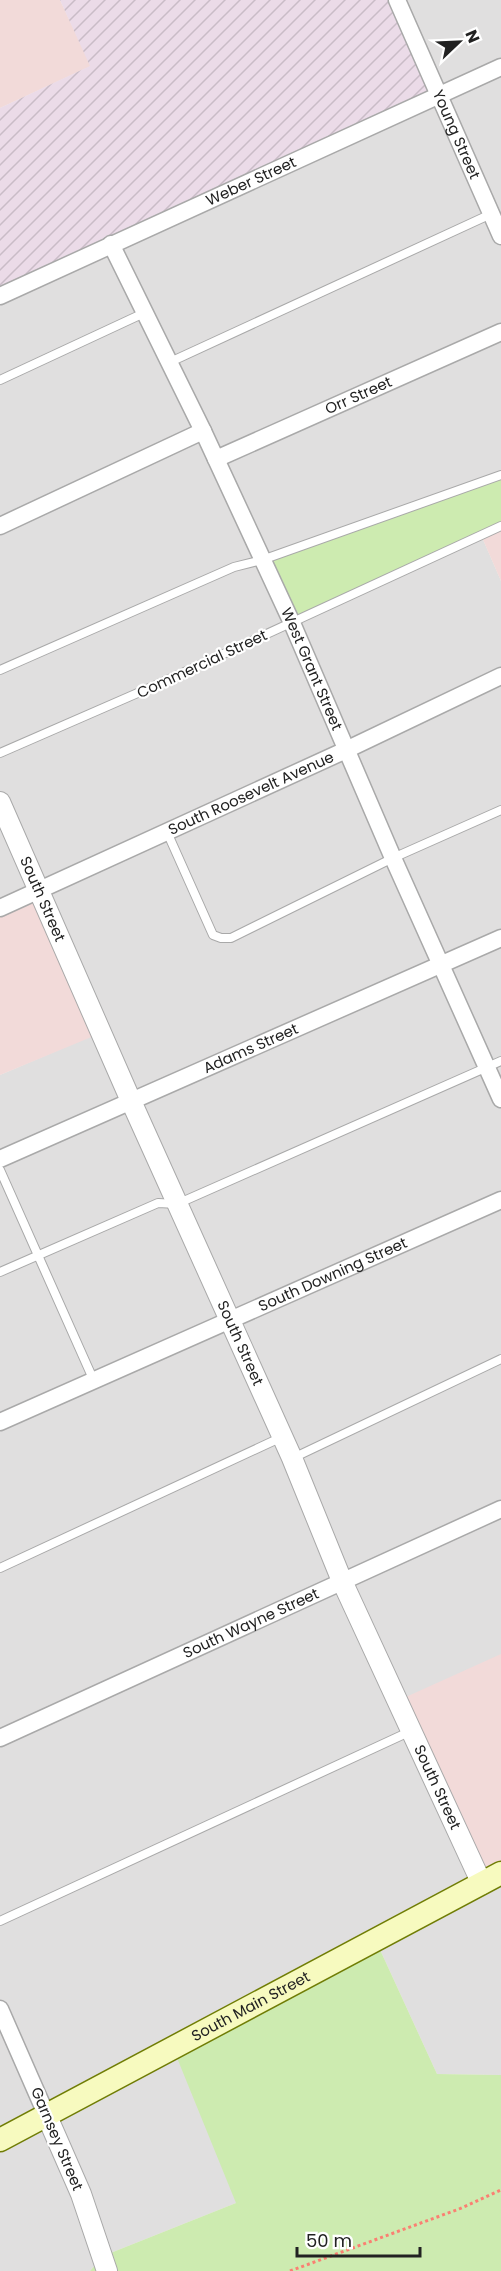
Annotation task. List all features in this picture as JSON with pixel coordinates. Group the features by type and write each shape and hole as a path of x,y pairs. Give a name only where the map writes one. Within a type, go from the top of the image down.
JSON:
{"main road":[{"name":"South Main Street","path":"0,2140 491,1879"}],"street":[{"name":"Young Street","path":"397,0 501,236"},
{"name":"Weber Street","path":"0,296 501,67"},
{"name":"West Grant Street","path":"111,244 203,431 292,623 440,964 494,1064 501,1099"},
{"name":"Orr Street","path":"216,459 501,332"},
{"path":"0,526 203,431"},
{"name":"South Roosevelt Avenue","path":"0,908 346,750 501,676"},
{"name":"South Street","path":"0,802 131,1101 292,1458 342,1581 411,1731 491,1879"},
{"name":"Adams Street","path":"0,1159 501,938"},
{"name":"South Downing Street","path":"0,1422 501,1200"},
{"name":"South Wayne Street","path":"0,1738 500,1511"},
{"name":"Garnsey Street","path":"0,2009 81,2194 107,2271"}],"lane":[{"path":"168,363 491,214"},
{"path":"0,380 144,313"},
{"path":"0,670 234,567 262,560 501,475"},
{"name":"Commercial Street","path":"0,753 156,685 501,526"},
{"path":"167,832 213,934 220,938 231,938 393,858 501,810"},
{"path":"0,1272 158,1203 177,1204 494,1064"},
{"path":"0,1170 94,1381"},
{"path":"292,1458 501,1359"},
{"path":"0,1568 282,1437"},
{"path":"0,1922 411,1731"}],"path":[{"path":"290,2271 459,2209 501,2190"}],"shaded area":[{"path":"0,0 60,0 91,66 0,108"},
{"path":"60,0 397,0 440,96 0,296 0,108 90,66"},
{"path":"397,0 501,0 501,475 481,535 501,581 501,2075 437,2074 376,1941 236,2203 103,2256 90,2271 0,2271 0,1075 101,1032 0,908 0,296"},
{"path":"501,526 501,581 481,535"},
{"path":"39,890 101,1033 0,1075 0,908"},
{"path":"501,1654 501,1873 482,1884 397,1701"}],"green space":[{"path":"501,475 501,526 292,623 262,560"},
{"path":"376,1941 437,2074 501,2075 501,2271 90,2271 103,2256 236,2203 173,2048"}]}
